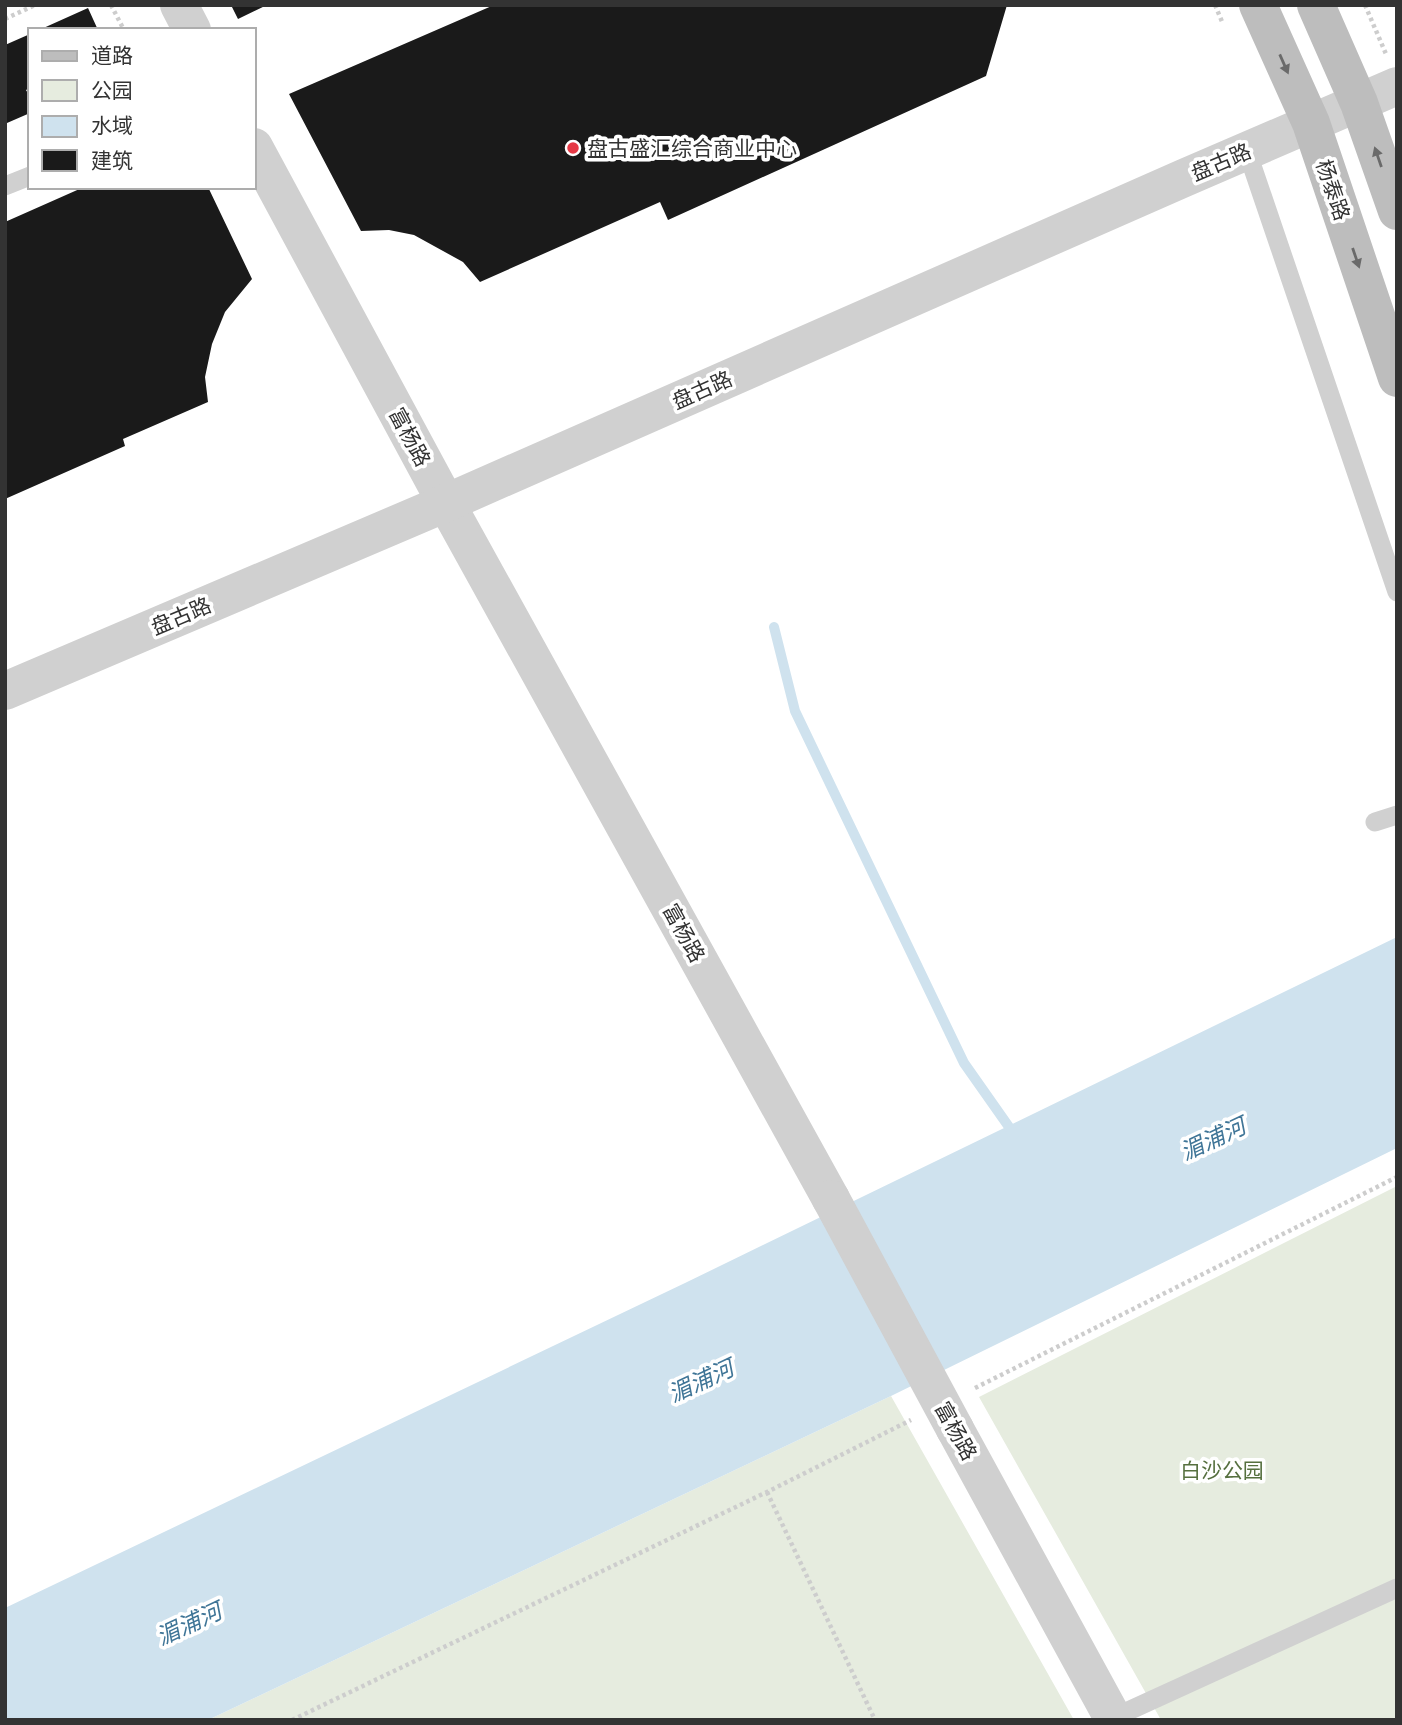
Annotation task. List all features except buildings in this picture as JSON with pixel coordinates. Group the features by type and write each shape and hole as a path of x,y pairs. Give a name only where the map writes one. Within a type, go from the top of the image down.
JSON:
{"main road":[{"name":"杨泰路","path":"1258,5 1311,123 1397,378"},
{"path":"1316,5 1359,103 1397,211"}],"street":[{"path":"179,5 191,28"},
{"name":"盘古路","path":"5,691 446,503 1359,103 1394,76"},
{"name":"富杨路","path":"256,150 446,503 831,1199 960,1411 1114,1719"}],"lane":[{"path":"1247,151 1397,592"},
{"path":"5,186 28,177"},
{"path":"1375,822 1397,815"},
{"path":"1114,1719 1397,1588"}],"path":[{"path":"5,19 35,5"},
{"path":"111,5 123,28"},
{"path":"1365,5 1394,76"},
{"path":"960,1411 1397,1177"},
{"path":"292,1720 915,1418"},
{"path":"767,1492 875,1720"}],"green space":[{"name":"白沙公园","path":"1397,1186 1397,1720 1161,1720 979,1397"},
{"path":"891,1396 1074,1720 208,1720"}],"water":[{"name":"湄浦河","path":"1397,937 1397,1148 891,1396 208,1720 5,1720 5,1608 685,1283"}],"waterway":[{"path":"774,627 795,711 964,1063 1014,1134"}],"place":[{"name":"盘古盛汇综合商业中心","path":"573,148"}]}
